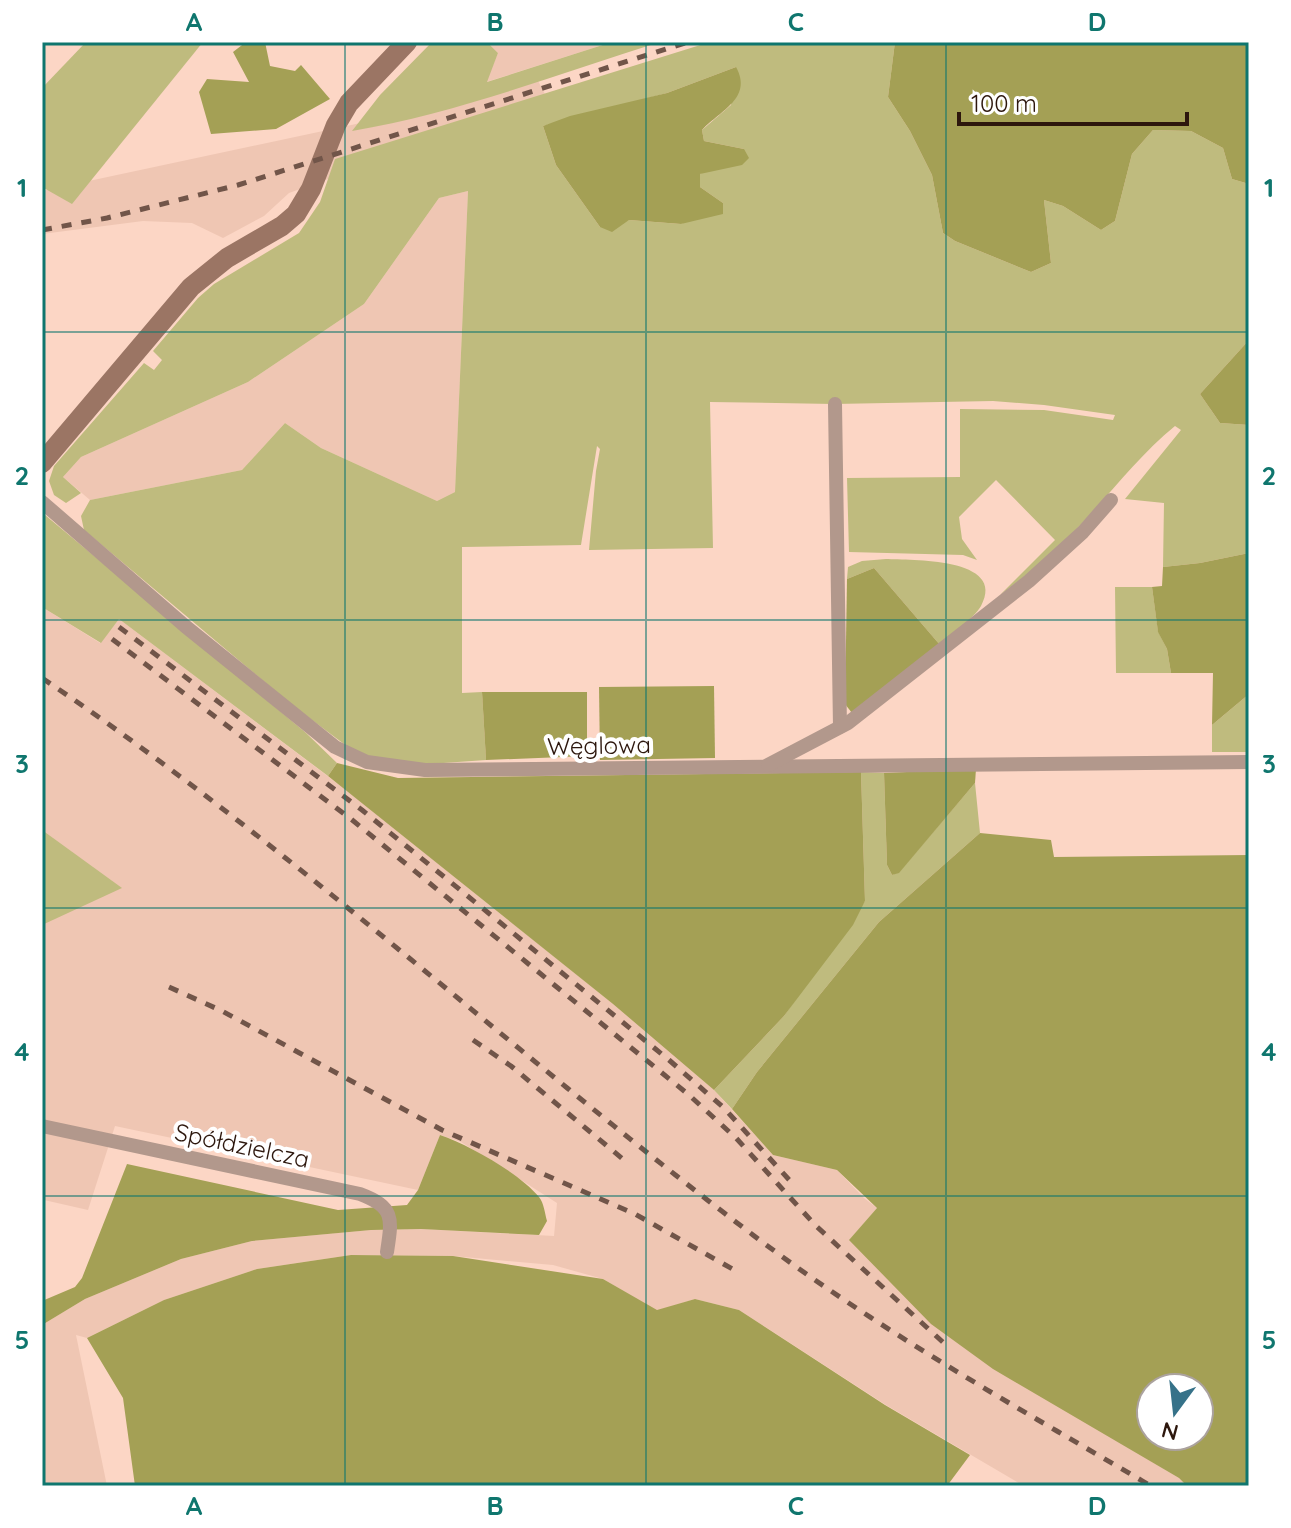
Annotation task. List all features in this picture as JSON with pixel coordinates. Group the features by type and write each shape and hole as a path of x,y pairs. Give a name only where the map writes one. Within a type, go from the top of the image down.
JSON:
{"main road":[{"path":"42,463 191,287 227,258 282,226 296,214 311,189 336,125 349,103 407,42"}],"street":[{"path":"835,404 840,727"},
{"path":"764,767 840,727 1029,581 1083,532 1111,500"},
{"name":"Węglowa","path":"42,502 185,626 324,738 367,762 425,770 1249,762"},
{"name":"Spółdzielcza","path":"42,1126 360,1194 379,1201 385,1208 391,1223 387,1252"}],"shaded area":[{"path":"86,42 203,42 72,204 42,187 42,88"},
{"path":"246,42 265,42 270,66 295,71 301,65 330,99 276,129 211,134 199,92 207,79 249,82 233,52"},
{"path":"432,42 487,42 498,53 487,82 612,42 660,42 508,92 430,114 352,131 380,95"},
{"path":"487,42 612,42 486,82 498,53"},
{"path":"710,42 895,42 888,97 910,131 932,175 943,233 955,241 1031,272 1051,263 1044,200 1063,206 1101,230 1115,221 1132,154 1153,130 1191,131 1223,148 1232,179 1249,184 1249,340 1200,394 1220,423 1249,425 1249,553 1163,567 1164,503 1125,499 1181,430 1175,426 1134,465 1064,542 1000,595 1055,540 996,480 959,517 962,539 977,560 963,555 849,552 847,478 960,477 960,409 1044,410 1113,420 1115,415 993,401 834,404 710,402 713,548 589,550 600,449 597,446 581,545 462,547 462,693 482,692 486,760 429,764 383,761 352,750 292,705 84,530 81,516 90,500 242,470 285,423 321,448 437,501 455,492 468,191 439,198 364,304 248,382 81,457 63,477 81,493 66,503 54,495 49,481 54,466 144,363 154,370 162,360 153,351 198,298 214,284 299,233 320,202 335,159","holes":["736,67 731,105 702,130 704,141 744,149 700,174 700,187 723,203 681,224 629,220 600,227 556,165 543,126 667,93"]},
{"path":"895,42 1249,42 1249,184 1232,179 1223,148 1191,131 1153,130 1132,154 1115,221 1101,230 1063,206 1044,200 1051,263 1031,272 955,241 943,233 932,175 910,131 888,97"},
{"path":"736,67 741,87 738,95 702,130 704,141 744,149 749,158 742,165 700,174 700,187 723,203 723,214 681,224 629,220 612,232 600,227 556,165 543,126 570,116 667,93"},
{"path":"535,75 548,100 289,193 264,216 223,238 192,223 143,221 42,234 42,191 412,112"},
{"path":"468,191 455,492 437,501 321,448 285,423 242,470 90,500 63,477 81,457 248,382 364,304 439,198"},
{"path":"1249,340 1249,425 1220,423 1200,394"},
{"path":"45,515 305,732 337,763 328,776 119,619 101,643 42,607 42,518"},
{"path":"1249,553 1249,694 1212,725 1213,673 1171,673 1167,649 1158,632 1152,587 1162,586 1163,567"},
{"path":"862,561 933,561 969,570 981,578 986,590 981,606 940,645 874,568 847,579 848,567"},
{"path":"874,568 940,645 852,713 845,704 847,579"},
{"path":"1115,587 1152,587 1158,631 1167,649 1171,673 1116,673"},
{"path":"42,607 100,643 119,619 346,790 613,1004 714,1090 773,1155 837,1170 877,1208 850,1239 996,1364 1179,1478 1187,1486 1024,1486 886,1405 739,1310 695,1299 657,1311 603,1279 553,1265 453,1256 351,1255 257,1269 164,1300 87,1338 76,1335 107,1486 42,1486 42,1325 85,1299 181,1259 252,1241 371,1230 421,1229 554,1236 557,1203 461,1142 440,1135 418,1190 115,1126 88,1210 44,1200 42,1210"},
{"path":"714,686 715,758 600,760 599,687"},
{"path":"482,692 587,692 587,756 486,760"},
{"path":"1249,694 1249,752 1212,752 1212,725"},
{"path":"337,763 398,778 861,772 865,901 853,925 784,1016 714,1090 613,1004 328,776"},
{"path":"976,769 975,783 899,873 892,875 887,865 884,773"},
{"path":"861,772 884,773 887,865 892,875 899,872 975,783 980,833 879,922 757,1072 732,1109 714,1090 784,1016 865,901"},
{"path":"42,830 122,888 42,925"},
{"path":"980,833 1051,840 1054,857 1249,855 1249,1486 1187,1486 1179,1478 993,1369 931,1324 849,1240 877,1208 837,1170 773,1155 732,1109 757,1072 879,922"},
{"path":"440,1135 493,1161 541,1199 547,1221 539,1235 421,1229 371,1230 252,1241 181,1259 85,1299 42,1325 42,1301 75,1287 82,1278 127,1164 338,1210 407,1205 418,1190"},
{"path":"351,1255 453,1256 603,1279 657,1310 695,1299 739,1310 885,1405 970,1455 947,1486 135,1486 123,1398 87,1338 164,1300 257,1269"}],"railway":[{"path":"42,230 107,218 238,185 688,42"},
{"path":"119,627 362,810 669,1060 724,1108 792,1183"},
{"path":"112,639 351,819 689,1095 736,1138 816,1226 946,1345"},
{"path":"42,678 228,813 584,1102 765,1244 906,1340 1151,1486"},
{"path":"169,987 222,1011 442,1130 635,1214 736,1271"},
{"path":"473,1040 511,1066 624,1160"}]}
